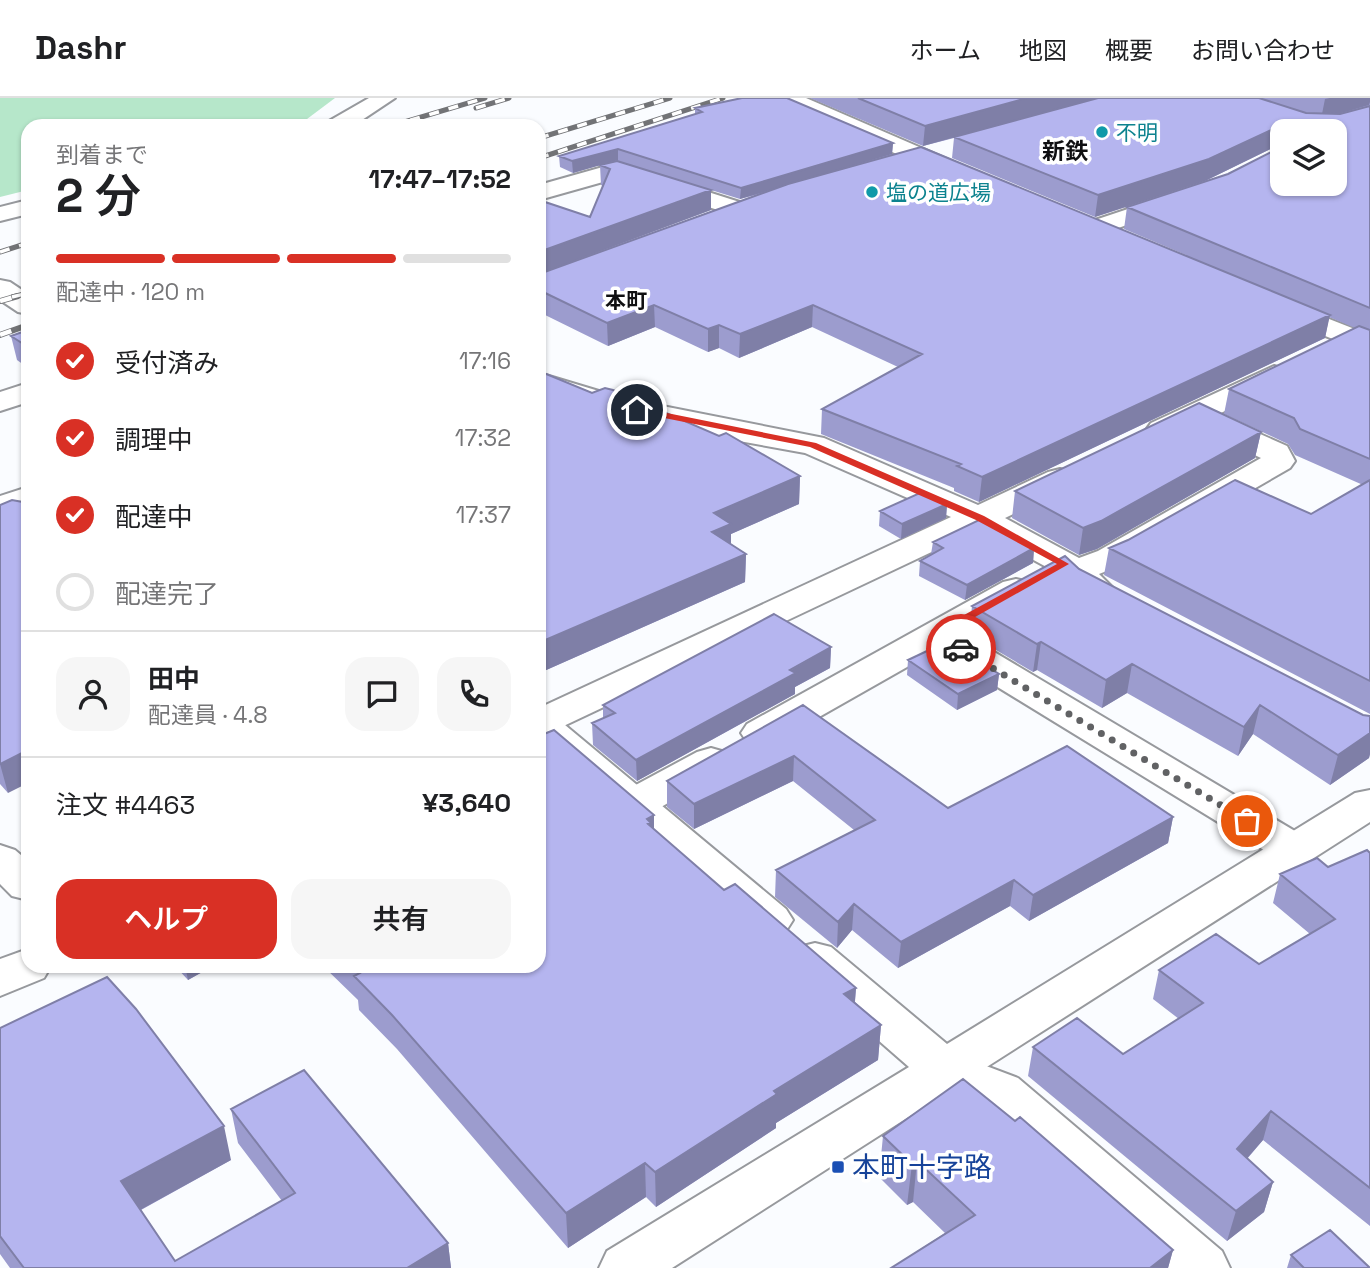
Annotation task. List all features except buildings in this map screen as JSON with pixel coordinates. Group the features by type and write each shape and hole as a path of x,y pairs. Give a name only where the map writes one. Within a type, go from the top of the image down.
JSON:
{"street":[{"path":"349,119 384,98"},
{"path":"788,98 980,182"},
{"path":"880,167 958,145"},
{"path":"546,191 617,170 740,210"},
{"path":"1092,229 1193,194"},
{"path":"702,223 765,201"},
{"path":"0,214 21,209"},
{"path":"1067,218 1129,244"},
{"path":"0,288 21,302"},
{"path":"1252,296 1360,341"},
{"path":"1131,445 1308,358 1360,341"},
{"path":"546,384 614,405 706,426 813,445 980,518 1069,568 1089,586 1125,605"},
{"path":"0,402 21,394"},
{"path":"634,804 937,634 1069,568 1110,558 1279,461 1276,453 1194,414"},
{"path":"546,720 1081,469"},
{"path":"937,634 1295,850"},
{"path":"546,729 944,1069 1000,1092 1202,1268"},
{"path":"627,1268 1370,803"},
{"path":"0,860 21,879"},
{"path":"0,979 21,969"}],"green space":[{"path":"0,98 335,98 307,119 21,119 21,192 0,197"}],"railway":[{"path":"414,119 485,98"},
{"path":"476,108 509,98"},
{"path":"546,136 670,98"},
{"path":"546,156 723,98"},
{"path":"0,252 21,245"},
{"path":"12,297 21,295"},
{"path":"0,301 18,296"},
{"path":"0,335 21,328"}],"way so far":[{"path":"961,649 1247,821"}],"place":[{"name":"不明","path":"1102,132"},
{"name":"塩の道広場","path":"872,192"},
{"name":"本町十字路","path":"838,1167"}],"district":[{"name":"新鉄","path":"1065,151"},
{"name":"本町","path":"626,300"}],"route":[{"path":"637,410 706,426 780,437 813,445 980,518 1064,564 937,634 961,649"}]}
